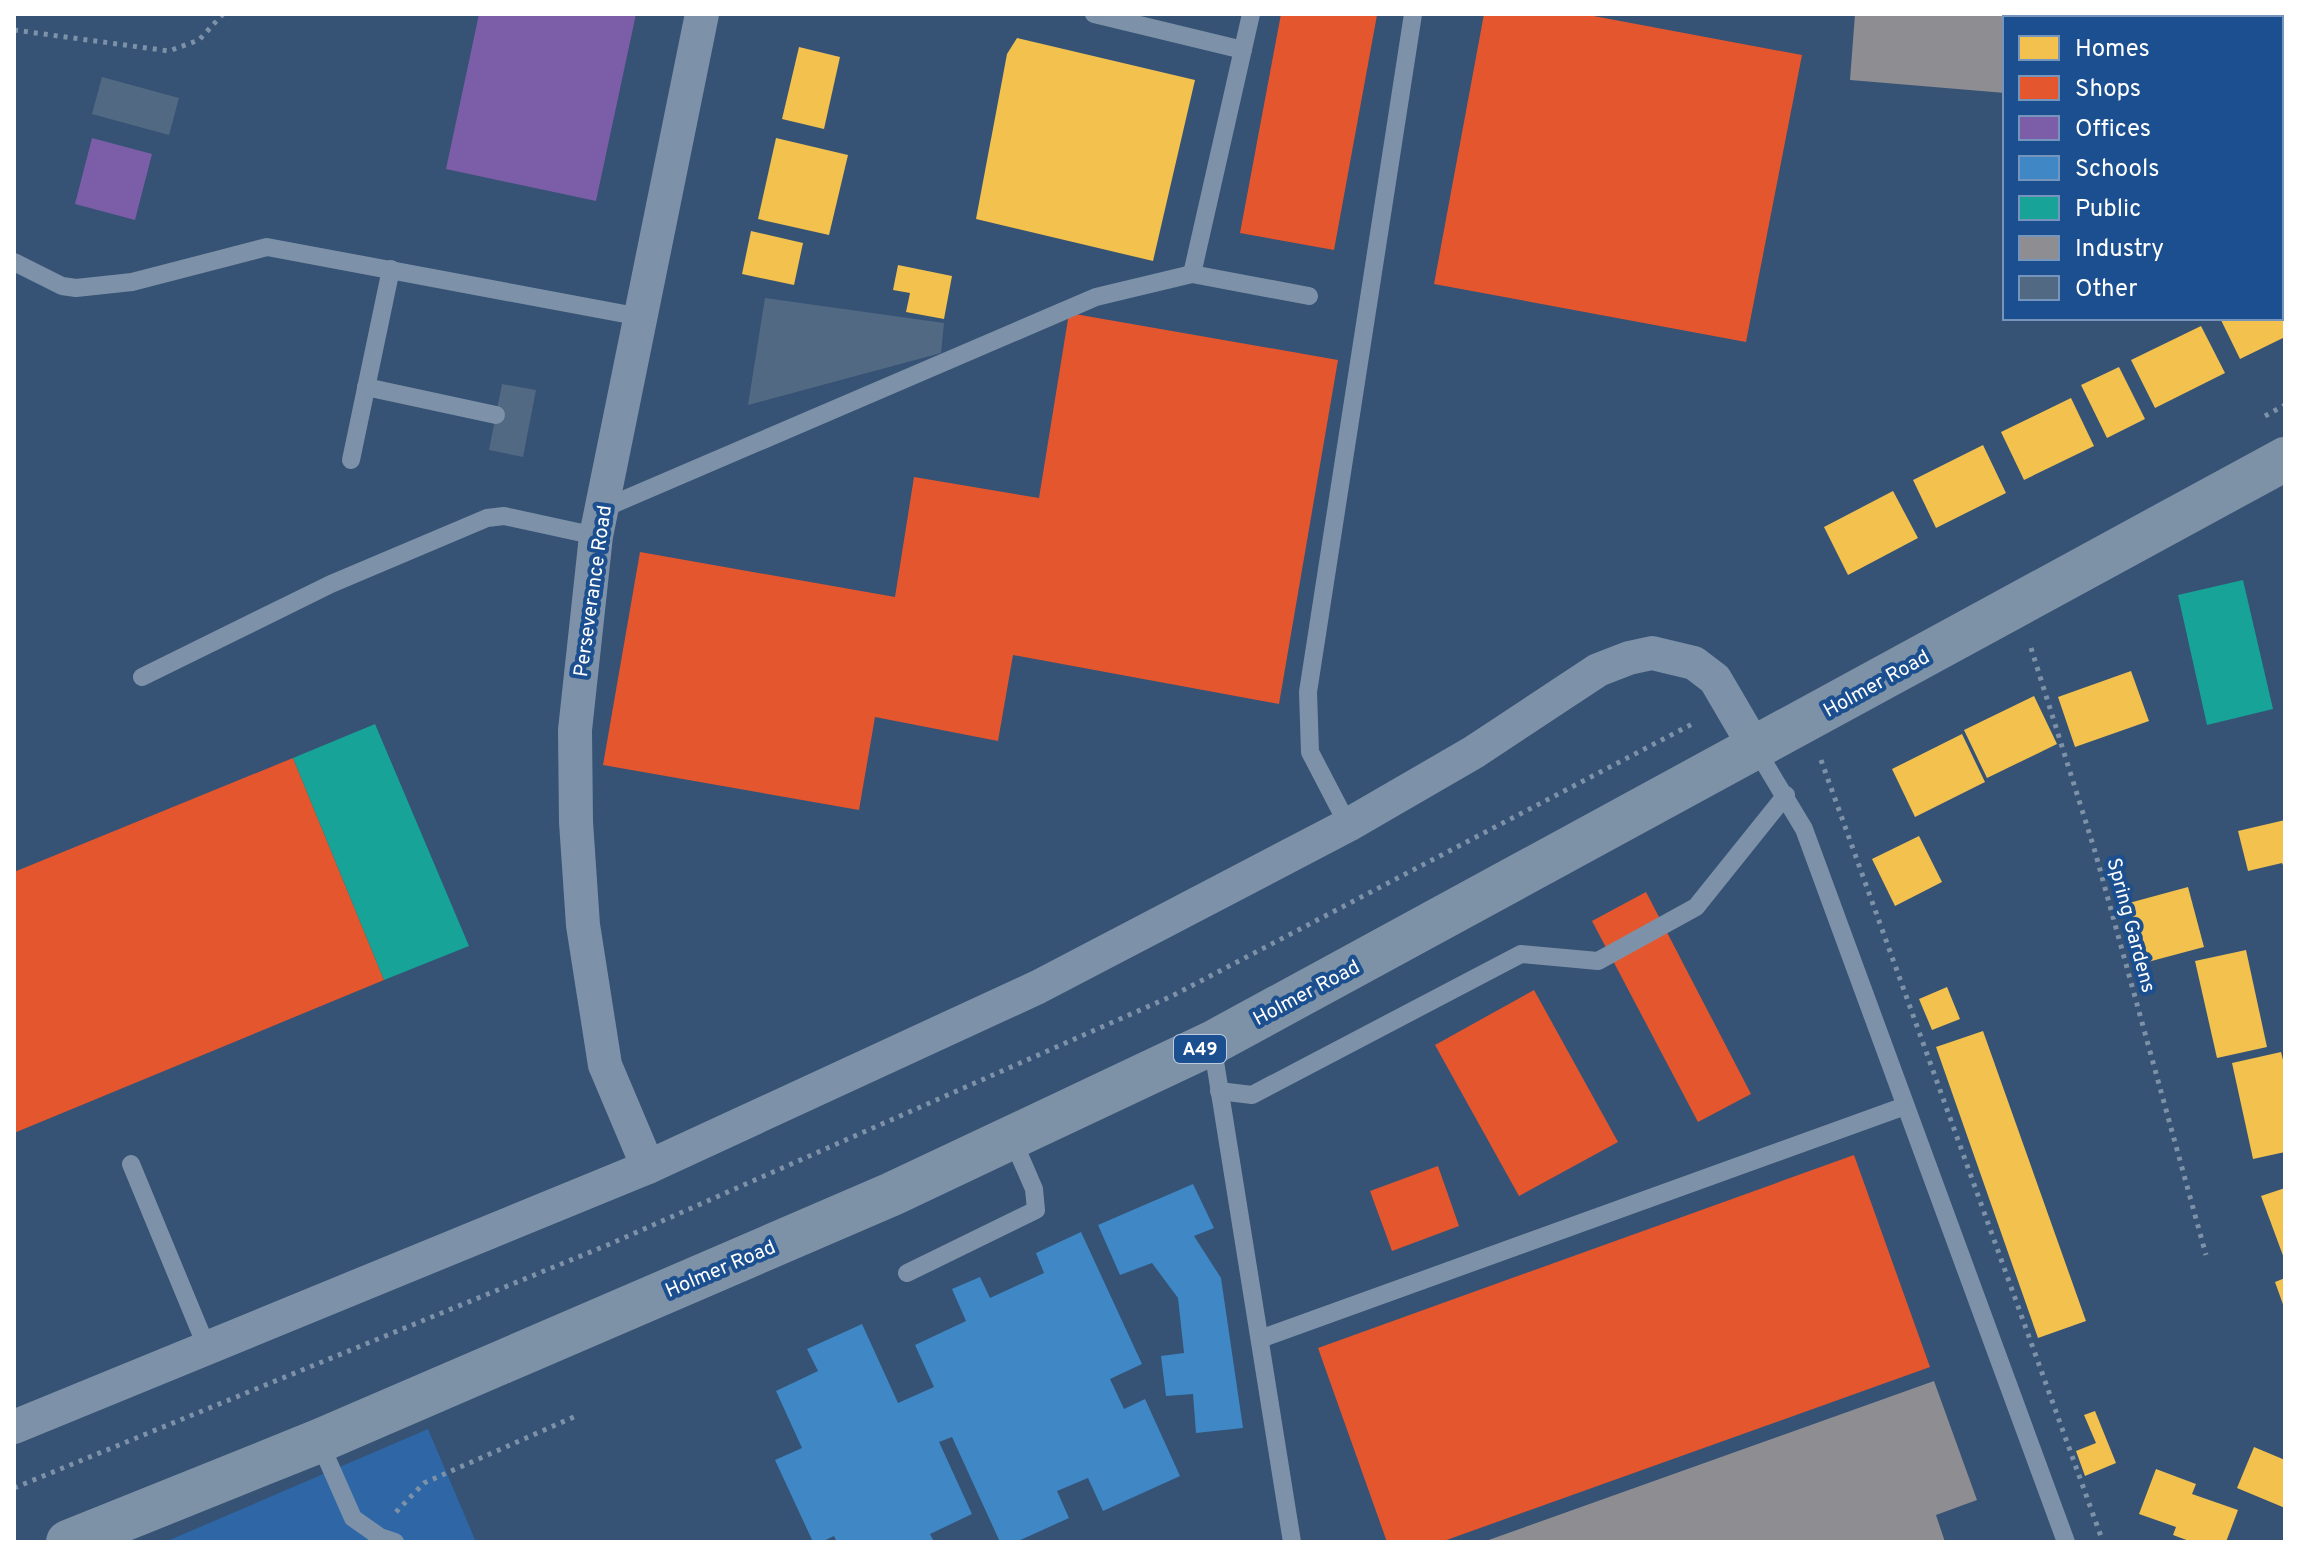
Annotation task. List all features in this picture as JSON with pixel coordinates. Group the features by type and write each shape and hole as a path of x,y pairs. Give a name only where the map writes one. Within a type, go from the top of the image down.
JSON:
{"highway":[{"name":"Holmer Road","path":"68,1542 319,1441 877,1201 1212,1043 2285,459"}],"street":[{"name":"Perseverance Road","path":"648,1167 605,1065 583,925 576,822 575,730 599,523 702,14"},
{"path":"14,1427 648,1167 1038,987 1348,825 1474,752 1598,670 1652,653 1694,663 1715,679 1756,749"}],"lane":[{"path":"1094,14 1243,50"},
{"path":"1192,274 1251,14"},
{"path":"1348,825 1310,752 1308,692 1413,14"},
{"path":"14,262 62,286 76,288 132,282 267,247 641,317"},
{"path":"351,460 391,269"},
{"path":"142,677 331,584 487,518 504,516 599,523 1096,297 1192,274 1309,296"},
{"path":"366,387 496,415"},
{"path":"1756,749 1804,829 2066,1542"},
{"path":"1219,1091 1252,1095 1521,954 1598,961 1696,907 1786,795"},
{"path":"1212,1043 1292,1542"},
{"path":"1260,1339 1905,1106"},
{"path":"907,1273 1036,1210 1034,1189 1012,1138"},
{"path":"131,1164 207,1348"},
{"path":"319,1441 353,1518 388,1539"}],"path":[{"path":"14,30 169,51 199,40 223,14"},
{"path":"2258,420 2285,405"},
{"name":"Spring Gardens","path":"2018,605 2094,848 2206,1255"},
{"path":"14,1488 610,1244 1172,996 1730,704"},
{"path":"1807,721 2103,1542"},
{"path":"388,1539 400,1505 424,1483 576,1416"}],"shaded area":[{"path":"428,1429 476,1542 165,1542"}],"building: Homes":[{"path":"2107,14 2198,14 2198,16"},
{"path":"1017,38 1195,80 1153,261 976,219 1007,54"},
{"path":"799,47 840,57 824,129 782,119"},
{"path":"776,138 848,155 829,235 758,219"},
{"path":"751,231 803,243 794,285 742,274"},
{"path":"898,265 952,276 944,319 906,312 910,293 893,290"},
{"path":"2283,278 2285,337 2240,359 2221,320 2283,320"},
{"path":"2201,326 2225,373 2155,408 2131,360"},
{"path":"2119,367 2145,419 2107,438 2081,385"},
{"path":"2071,398 2094,446 2024,480 2001,432"},
{"path":"1983,445 2006,493 1936,528 1913,480"},
{"path":"1893,491 1918,538 1848,575 1824,527"},
{"path":"2131,671 2149,721 2075,747 2058,697"},
{"path":"2034,696 2057,744 1987,778 1964,730"},
{"path":"1962,734 1985,782 1915,817 1892,769"},
{"path":"2285,820 2285,870 2282,863 2248,871 2238,831"},
{"path":"1919,836 1942,882 1895,906 1872,859"},
{"path":"2188,887 2204,947 2144,963 2129,903"},
{"path":"2246,950 2267,1047 2217,1058 2195,961"},
{"path":"1947,987 1960,1019 1932,1030 1919,999"},
{"path":"1983,1031 2086,1321 2038,1338 1936,1047"},
{"path":"2281,1052 2285,1068 2285,1152 2253,1159 2232,1063"},
{"path":"2285,1188 2285,1261 2261,1196"},
{"path":"2285,1278 2285,1310 2275,1282"},
{"path":"2095,1411 2116,1463 2085,1476 2076,1451 2096,1443 2084,1415"},
{"path":"2254,1447 2285,1460 2285,1508 2237,1488"},
{"path":"2156,1469 2196,1484 2192,1494 2238,1510 2226,1542 2192,1542 2173,1535 2176,1527 2139,1514"}],"building: Shops":[{"path":"1281,14 1377,15 1334,250 1240,233"},
{"path":"1484,14 1583,14 1802,55 1746,342 1434,284"},
{"path":"1069,313 1338,360 1279,704 1013,655 998,741 875,717 859,810 603,765 640,552 895,597 914,477 1039,498"},
{"path":"293,758 384,980 14,1133 14,872"},
{"path":"1646,892 1751,1094 1698,1122 1592,921"},
{"path":"1534,990 1618,1142 1519,1196 1435,1045"},
{"path":"1854,1155 1930,1367 1441,1542 1387,1542 1318,1348"},
{"path":"1438,1166 1459,1226 1392,1251 1370,1191"}],"building: Offices":[{"path":"479,14 636,14 596,201 446,169"},
{"path":"92,138 152,154 135,220 75,204"}],"building: Schools":[{"path":"1193,1184 1214,1228 1194,1236 1221,1278 1243,1428 1196,1433 1193,1394 1166,1396 1161,1356 1184,1353 1178,1298 1152,1263 1120,1275 1098,1225"},
{"path":"1081,1232 1142,1364 1110,1379 1124,1409 1145,1399 1180,1476 1103,1511 1088,1478 1057,1491 1069,1518 1016,1542 1000,1542 952,1437 939,1442 972,1514 930,1534 934,1542 837,1542 834,1536 813,1542 775,1460 802,1448 776,1391 818,1371 807,1349 862,1324 898,1403 934,1387 915,1345 966,1321 952,1289 980,1277 990,1298 1044,1273 1036,1253"}],"building: Public":[{"path":"2243,580 2273,709 2207,725 2178,595"},
{"path":"375,724 469,946 384,980 293,758"}],"building: Industry":[{"path":"1855,14 2053,14 2003,16 2003,93 1850,80"},
{"path":"1934,1381 1977,1500 1936,1515 1945,1542 1483,1542"}],"building: Other":[{"path":"102,77 179,98 169,135 92,114"},
{"path":"765,298 944,323 941,353 748,405"},
{"path":"502,384 536,390 523,457 489,450"}]}
